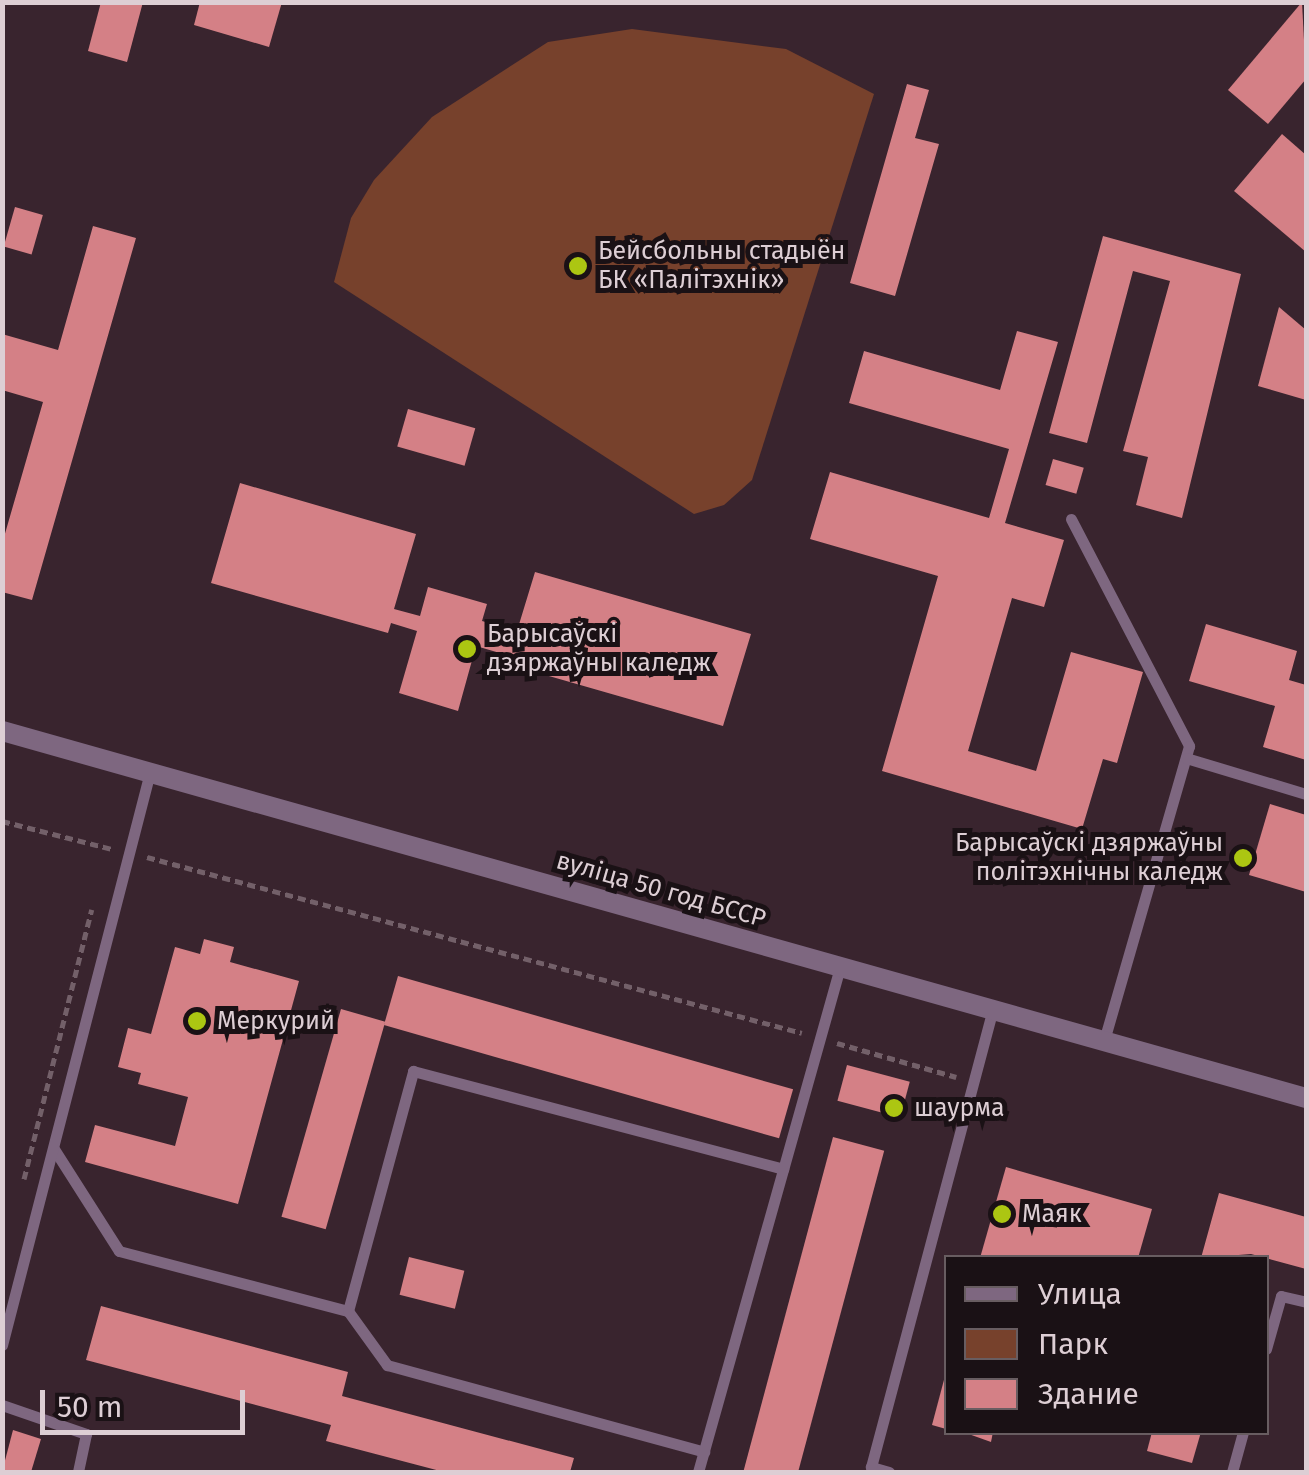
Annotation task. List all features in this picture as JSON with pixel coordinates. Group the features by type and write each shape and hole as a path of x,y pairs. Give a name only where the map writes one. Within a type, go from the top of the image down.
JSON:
{"street":[{"name":"вуліца 50 год БССР","path":"2,731 1306,1098"}],"lane":[{"path":"1071,519 1189,746 1104,1041"},
{"path":"1186,758 1306,794"},
{"path":"2,1345 150,772"},
{"path":"698,1472 840,967"},
{"path":"889,1472 871,1468 993,1010"},
{"path":"348,1311 414,1070 783,1169"},
{"path":"54,1150 118,1251 348,1311 387,1366 704,1452"},
{"path":"1269,1338 1281,1296 1306,1302"},
{"path":"2,1406 86,1434 78,1472"},
{"path":"1232,1472 1242,1435"}],"path":[{"path":"2,821 974,1082"}],"green space":[{"name":"Бейсбольны стадыён БК «Палітэхнік»","path":"632,29 786,49 874,94 752,480 724,505 694,514 334,282 351,218 374,180 432,117 548,42"}],"building":[{"path":"101,2 143,2 127,62 88,51"},
{"path":"200,2 282,2 269,47 194,25"},
{"path":"1302,2 1306,79 1268,124 1228,90"},
{"path":"907,84 929,90 915,138 939,144 895,296 850,283"},
{"path":"1282,134 1306,155 1306,252 1234,191"},
{"path":"15,207 43,215 32,254 4,246"},
{"path":"93,226 136,238 32,600 2,592 2,544 43,402 2,390 2,334 58,350"},
{"path":"1103,236 1241,274 1182,518 1136,505 1148,457 1123,451 1170,281 1133,271 1087,443 1049,433"},
{"path":"1279,307 1306,330 1306,400 1258,386"},
{"path":"1017,331 1058,342 1005,523 1064,540 1044,607 1012,598 968,751 1036,771 1071,652 1143,672 1117,763 1103,759 1082,829 882,771 938,576 810,539 830,472 989,518 1009,449 849,403 864,351 1000,390"},
{"path":"408,409 475,428 465,466 397,446"},
{"path":"1053,459 1084,468 1076,494 1046,485"},
{"path":"240,483 416,534 394,609 420,616 428,587 487,604 482,621 517,631 535,572 751,634 723,726 507,664 510,656 476,646 458,711 399,693 417,631 391,623 388,633 211,583"},
{"path":"1206,624 1297,651 1289,680 1306,685 1306,760 1263,747 1275,706 1189,681"},
{"path":"1270,804 1306,815 1306,892 1249,875"},
{"path":"204,939 234,947 230,962 299,981 238,1204 85,1162 95,1125 175,1146 188,1097 138,1084 141,1073 118,1067 128,1028 151,1034 175,947 200,954"},
{"path":"398,976 793,1089 779,1138 384,1025"},
{"path":"341,1009 385,1022 326,1229 281,1217"},
{"path":"847,1065 910,1082 900,1118 837,1101"},
{"path":"833,1137 884,1151 798,1472 743,1472"},
{"path":"1006,1167 1152,1209 1139,1255 981,1255"},
{"path":"1219,1193 1306,1217 1306,1269 1269,1259 1269,1255 1202,1255"},
{"path":"409,1257 464,1271 455,1309 400,1295"},
{"path":"101,1306 348,1372 342,1396 574,1458 570,1472 444,1472 326,1441 331,1425 86,1360"},
{"path":"944,1380 944,1428 932,1425"},
{"path":"13,1430 41,1439 31,1472 2,1472"},
{"path":"971,1435 992,1435 991,1442"},
{"path":"1151,1435 1200,1435 1192,1463 1147,1451"}],"place":[{"name":"Бейсбольны стадыён БК «Палітэхнік»","path":"578,266"},
{"name":"Барысаўскі дзяржаўны каледж","path":"467,649"},
{"name":"Барысаўскі дзяржаўны політэхнічны каледж","path":"1243,858"},
{"name":"Меркурий","path":"197,1021"},
{"name":"шаурма","path":"894,1108"},
{"name":"Маяк","path":"1002,1214"}]}
